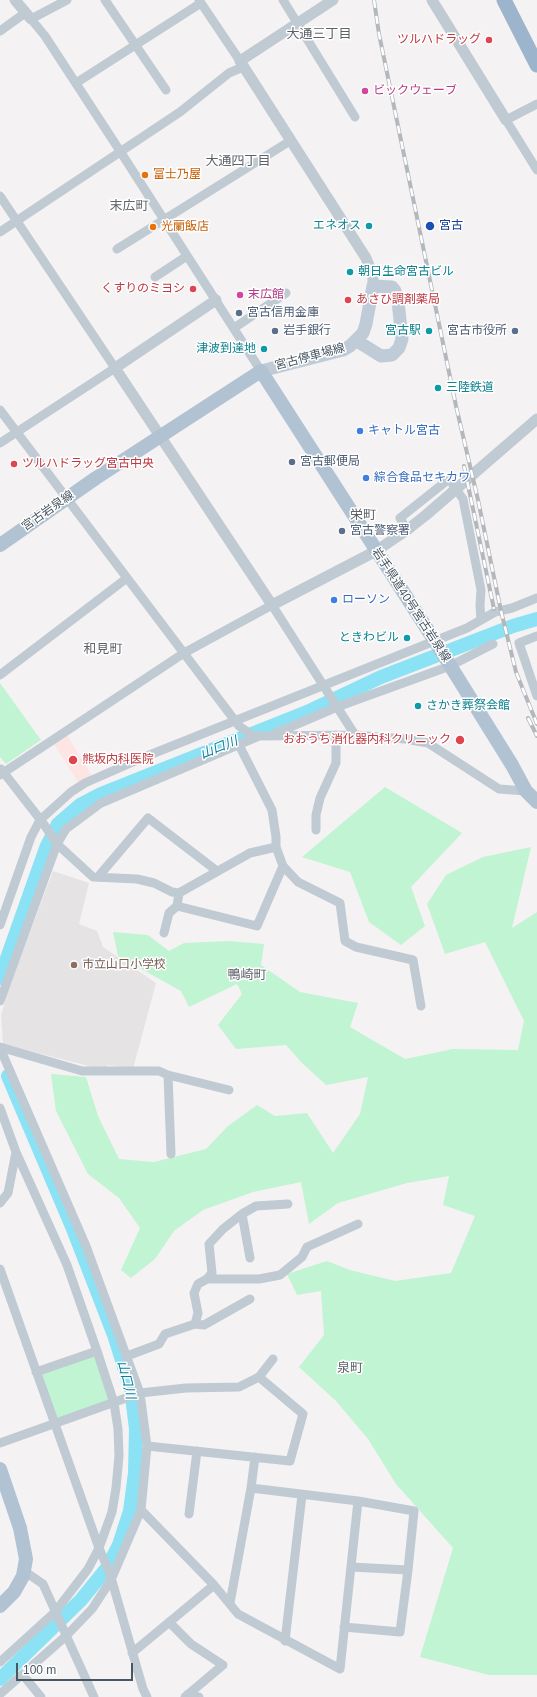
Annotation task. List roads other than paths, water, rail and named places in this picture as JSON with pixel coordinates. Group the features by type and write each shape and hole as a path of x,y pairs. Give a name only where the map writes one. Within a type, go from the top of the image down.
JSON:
{"highway":[{"path":"504,0 537,65"}],"main road":[{"name":"宮古停車場線","path":"261,370 341,350 357,341 366,324 373,286 392,287 395,292 402,339 396,352 387,356 381,356 357,341"},
{"path":"161,436 261,370"},
{"name":"岩手県道40号宮古岩泉線","path":"261,370 449,663 512,765 526,791 537,802"},
{"name":"宮古岩泉線","path":"0,545 96,478 161,436"},
{"path":"0,1469 25,1546 26,1559 24,1571 14,1592 0,1606"}],"street":[{"path":"16,0 76,84 261,370"},
{"path":"0,31 28,16 67,0"},
{"path":"105,0 166,90"},
{"path":"283,0 355,117"},
{"path":"0,232 180,112 241,64 333,0"},
{"path":"432,0 537,170"},
{"path":"76,84 200,1 366,258 373,275 373,286"},
{"path":"506,120 537,104"},
{"path":"117,249 290,141"},
{"path":"0,196 161,436 355,735"},
{"path":"155,277 187,256"},
{"path":"234,328 286,293"},
{"path":"0,443 216,300"},
{"path":"0,410 238,724 256,735 355,735 405,739 428,744 499,788 526,791"},
{"path":"276,847 250,853 179,893 172,892 154,883 137,879 93,877 57,844 42,821 1,771 184,653 376,551 426,515 537,419"},
{"path":"407,530 400,518 449,479 463,499 481,590 481,620"},
{"path":"0,675 127,578"},
{"path":"0,925 31,837 42,821 61,800 84,783 142,758 238,724 325,687 436,643 495,612 512,608 537,598"},
{"path":"537,636 519,643 537,696"},
{"path":"271,736 336,706 449,663 493,644"},
{"path":"0,1001 57,844 66,830 101,804 239,745 256,735"},
{"path":"316,830 316,815 320,798 336,763 336,735"},
{"path":"239,745 272,810 276,847 283,866 298,882 340,902 344,941 356,947 413,960 421,1006"},
{"path":"98,877 148,818 217,871"},
{"path":"177,906 257,926 283,866"},
{"path":"164,933 169,913 177,906 179,893"},
{"path":"0,1047 82,1071 159,1071 168,1075 229,1090"},
{"path":"0,1047 86,1246 126,1356 138,1394 147,1446 141,1510 110,1577 92,1609 66,1636 0,1694"},
{"path":"168,1075 171,1154"},
{"path":"0,1108 16,1152 67,1265 115,1402 119,1449 116,1488 112,1512 99,1548 88,1569 55,1612 0,1662"},
{"path":"0,1203 8,1192 16,1152"},
{"path":"195,1324 198,1313 194,1293 198,1284 207,1279 212,1273 209,1244 223,1229 242,1214 256,1206 288,1204"},
{"path":"242,1214 250,1258"},
{"path":"207,1279 259,1279 280,1275 302,1257 307,1247 358,1224"},
{"path":"0,1269 110,1577 143,1689 147,1697"},
{"path":"126,1356 159,1344 165,1334 195,1324 204,1325 250,1299"},
{"path":"36,1372 96,1351"},
{"path":"0,1443 138,1394 186,1388 239,1387 259,1376 273,1359"},
{"path":"147,1446 290,1461 303,1414 259,1376"},
{"path":"189,1514 197,1451"},
{"path":"230,1603 251,1488 255,1457"},
{"path":"251,1488 358,1501 414,1511 400,1632 344,1627"},
{"path":"285,1641 302,1495"},
{"path":"141,1510 214,1585 238,1614 285,1641 340,1669 358,1501"},
{"path":"351,1567 408,1570"},
{"path":"24,1571 43,1584 94,1697"},
{"path":"132,1652 214,1585"},
{"path":"169,1622 190,1644 223,1665 187,1696"},
{"path":"22,1675 40,1697"},
{"path":"187,1696 199,1697"}],"waterway":[{"name":"山口川","path":"0,978 46,848 58,824 80,805 101,794 307,712 381,677 513,626 537,619"},
{"name":"山口川","path":"0,1679 81,1600 107,1568 119,1545 130,1511 135,1473 136,1429 131,1389 114,1335 73,1229 8,1076"}],"railway":[{"path":"374,0 379,34 456,406 478,500 501,611 516,672 537,724"},
{"path":"464,466 494,609"},
{"path":"528,718 537,736"}],"place":[{"name":"ツルハドラッグ","path":"489,40"},
{"name":"ビックウェーブ","path":"365,91"},
{"name":"富士乃屋","path":"145,175"},
{"name":"エネオス","path":"369,226"},
{"name":"宮古","path":"430,226"},
{"name":"光蘭飯店","path":"153,227"},
{"name":"朝日生命宮古ビル","path":"350,272"},
{"name":"くすりのミヨシ","path":"193,289"},
{"name":"末広館","path":"240,295"},
{"name":"あさひ調剤薬局","path":"348,300"},
{"name":"宮古信用金庫","path":"239,313"},
{"name":"岩手銀行","path":"275,331"},
{"name":"宮古駅","path":"429,331"},
{"name":"宮古市役所","path":"515,331"},
{"name":"津波到達地","path":"264,349"},
{"name":"三陸鉄道","path":"438,388"},
{"name":"キャトル宮古","path":"360,431"},
{"name":"宮古郵便局","path":"292,462"},
{"name":"ツルハドラッグ宮古中央","path":"14,464"},
{"name":"綜合食品セキカワ","path":"366,478"},
{"name":"宮古警察署","path":"342,531"},
{"name":"ローソン","path":"334,600"},
{"name":"ときわビル","path":"407,638"},
{"name":"さかき葬祭会館","path":"418,706"},
{"name":"おおうち消化器内科クリニック","path":"460,740"},
{"name":"熊坂内科医院","path":"73,760"},
{"name":"市立山口小学校","path":"74,965"}],"district":[{"name":"大通三丁目","path":"319,34"},
{"name":"大通四丁目","path":"238,161"},
{"name":"末広町","path":"129,206"},
{"name":"栄町","path":"363,515"},
{"name":"和見町","path":"103,649"},
{"name":"鴨崎町","path":"247,975"},
{"name":"泉町","path":"350,1368"}]}
